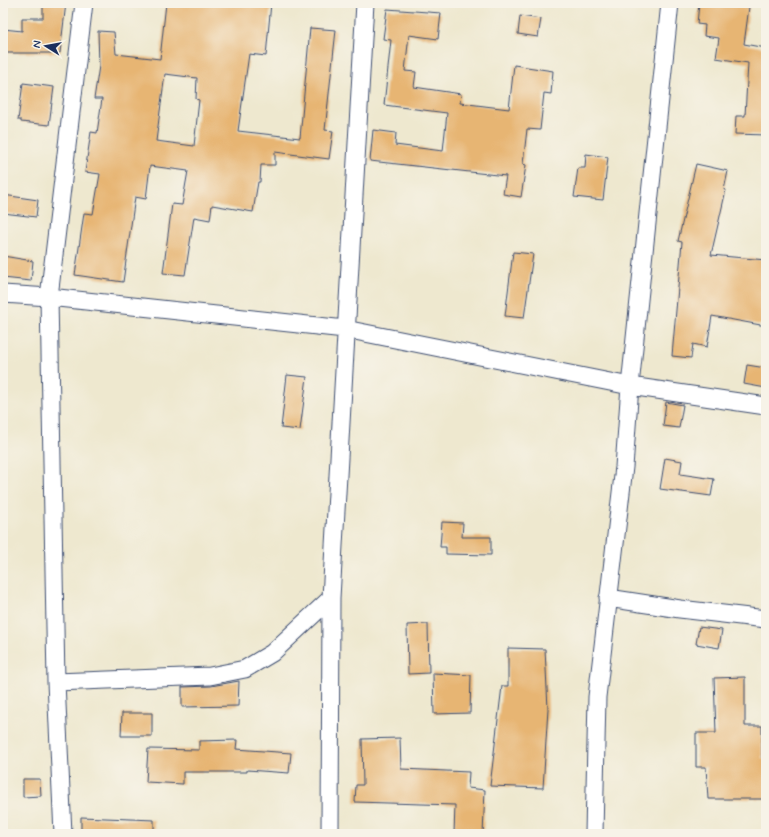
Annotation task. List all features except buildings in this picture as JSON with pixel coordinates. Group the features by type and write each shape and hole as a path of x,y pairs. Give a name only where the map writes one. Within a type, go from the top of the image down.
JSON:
{"street":[{"path":"63,834 56,682 49,297 84,3"},
{"path":"330,834 331,598 345,329 365,3"},
{"path":"594,834 597,697 624,467 630,386 670,3"},
{"path":"3,294 49,297 345,329 630,386 766,406"},
{"path":"56,682 210,676 245,669 272,653 331,598"},
{"path":"608,598 680,609 766,619"}]}
